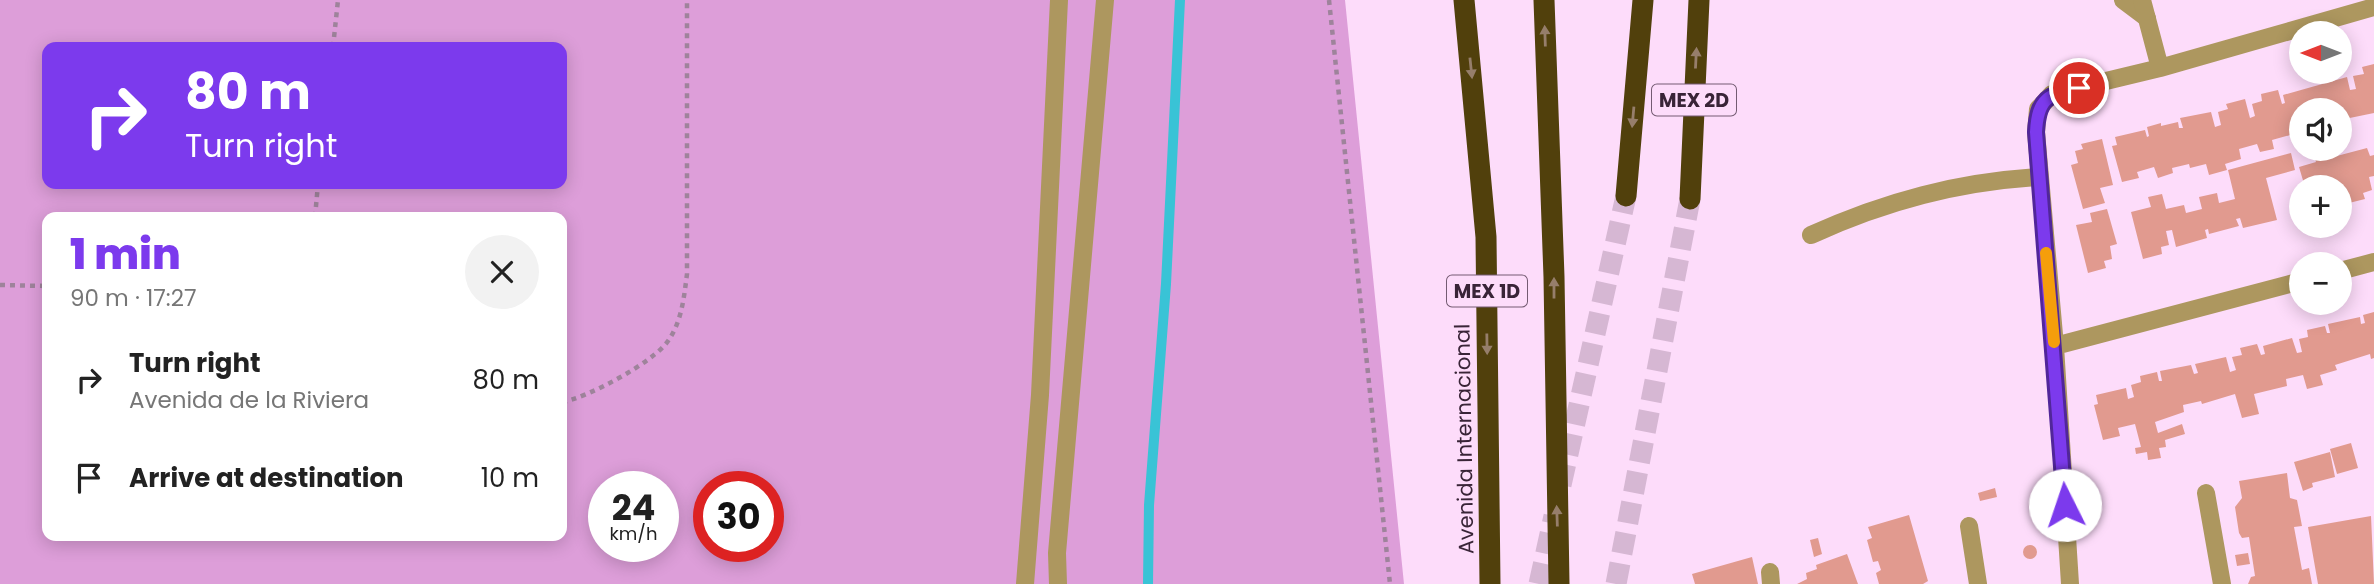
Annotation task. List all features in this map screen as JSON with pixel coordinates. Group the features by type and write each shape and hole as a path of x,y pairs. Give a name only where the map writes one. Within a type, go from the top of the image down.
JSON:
{"highway":[{"name":"Avenida Internacional","path":"1464,0 1486,237 1490,584"},
{"name":"MEX 1D","path":"1544,0 1554,277 1559,584"},
{"name":"MEX 2D","path":"1626,196 1643,0"},
{"name":"MEX 2D","path":"1690,199 1699,0"}],"street":[{"path":"1025,584 1040,395 1059,0"},
{"path":"1058,584 1057,552 1105,0"},
{"path":"2123,0 2147,18"},
{"path":"2142,0 2160,68"},
{"path":"2070,584 2055,346 2039,177 2037,115 2042,104 2052,94 2160,68 2374,7"},
{"path":"1811,235 1855,215 1911,196 1992,180 2039,177"},
{"path":"2352,268 2374,262"},
{"path":"2055,346 2289,284"},
{"path":"2206,493 2222,584"},
{"path":"1969,526 1978,584"}],"path":[{"path":"334,42 338,0"},
{"path":"567,400 624,376 668,342 683,310 687,274 687,0"},
{"path":"1329,0 1390,584"},
{"path":"315,212 318,189"},
{"path":"0,285 42,286"}],"shaded area":[{"path":"0,0 1345,0 1404,584 0,584"}],"building":[{"path":"2374,64 2374,113 2352,118 2352,98 2289,98 2289,135 2272,140 2274,149 2260,152 2257,144 2239,149 2241,159 2225,164 2227,170 2209,175 2206,164 2190,168 2189,164 2172,168 2173,173 2158,178 2154,167 2137,172 2139,178 2122,182 2112,146 2117,145 2115,137 2145,130 2147,137 2147,127 2161,123 2161,126 2178,122 2179,128 2183,128 2180,118 2211,112 2215,127 2221,125 2218,112 2228,109 2226,104 2245,99 2250,118 2255,116 2252,104 2262,101 2261,94 2278,90 2282,104 2285,103 2283,95 2322,84 2349,84 2350,90 2356,89 2353,76 2364,74 2362,67"},
{"path":"2102,139 2113,185 2100,188 2105,203 2083,209 2071,165 2078,163 2075,151 2083,149 2081,144"},
{"path":"2367,148 2370,156 2374,155 2374,176 2369,177 2372,190 2363,193 2365,199 2352,202 2352,175 2301,175 2299,167 2316,161 2352,161 2352,152"},
{"path":"2289,154 2289,161 2293,161 2295,170 2266,178 2277,220 2243,228 2240,218 2236,219 2239,226 2209,234 2208,229 2205,230 2207,238 2176,247 2172,230 2166,231 2169,245 2161,247 2162,254 2143,259 2131,212 2151,207 2148,197 2162,194 2166,209 2184,205 2186,213 2202,209 2199,197 2217,193 2219,203 2235,199 2228,170"},
{"path":"2107,209 2117,244 2110,246 2112,259 2104,261 2106,268 2088,273 2076,225 2092,222 2090,213"},
{"path":"2374,312 2374,358 2371,359 2370,354 2335,365 2337,370 2320,375 2323,385 2307,389 2303,375 2286,379 2287,386 2254,394 2259,414 2242,418 2235,394 2202,404 2201,401 2183,405 2184,412 2155,422 2158,433 2182,424 2185,434 2165,440 2166,447 2159,448 2161,458 2148,460 2147,452 2136,454 2135,448 2141,447 2135,424 2118,428 2120,436 2103,440 2094,405 2098,404 2096,395 2126,388 2128,399 2134,397 2131,385 2141,382 2140,376 2157,372 2159,381 2162,381 2160,371 2191,365 2194,374 2198,373 2195,364 2226,357 2230,372 2236,370 2232,357 2242,355 2240,348 2257,344 2261,355 2265,354 2263,346 2292,338 2297,353 2302,352 2299,339 2308,337 2307,330 2325,326 2327,333 2330,333 2328,324 2360,317 2361,324 2365,323 2363,315"},
{"path":"2351,443 2358,468 2337,474 2330,449"},
{"path":"2330,452 2335,477 2312,483 2313,487 2303,491 2294,462"},
{"path":"2287,473 2290,498 2297,500 2302,526 2294,527 2302,570 2309,568 2312,584 2248,584 2251,577 2255,576 2249,537 2242,538 2239,533 2235,507 2242,498 2239,481"},
{"path":"1995,488 1997,497 1980,501 1978,493"},
{"path":"1909,515 1928,581 1923,584 1879,584 1876,573 1881,570 1878,561 1873,562 1867,540 1872,538 1868,527"},
{"path":"2371,516 2374,584 2318,584 2308,527"},
{"path":"1818,538 1822,554 1814,557 1810,540"},
{"path":"2030,545 2035,547 2035,557 2030,559 2025,557 2023,552 2025,547"},
{"path":"2248,553 2250,564 2237,566 2235,555"},
{"path":"1847,554 1858,584 1797,584 1807,579 1806,573 1817,569 1816,565"},
{"path":"1752,557 1758,584 1695,584 1692,574"}],"waterway":[{"path":"1148,584 1149,505 1166,284 1180,0"}],"tunnel":[{"path":"1561,485 1626,196"},
{"path":"1616,584 1690,199"},
{"path":"1539,584 1554,516"}],"slow traffic":[{"path":"2046,253 2054,342"}],"route":[{"path":"2065,505 2055,346 2036,132 2038,109 2042,104 2052,94 2079,88"}]}
